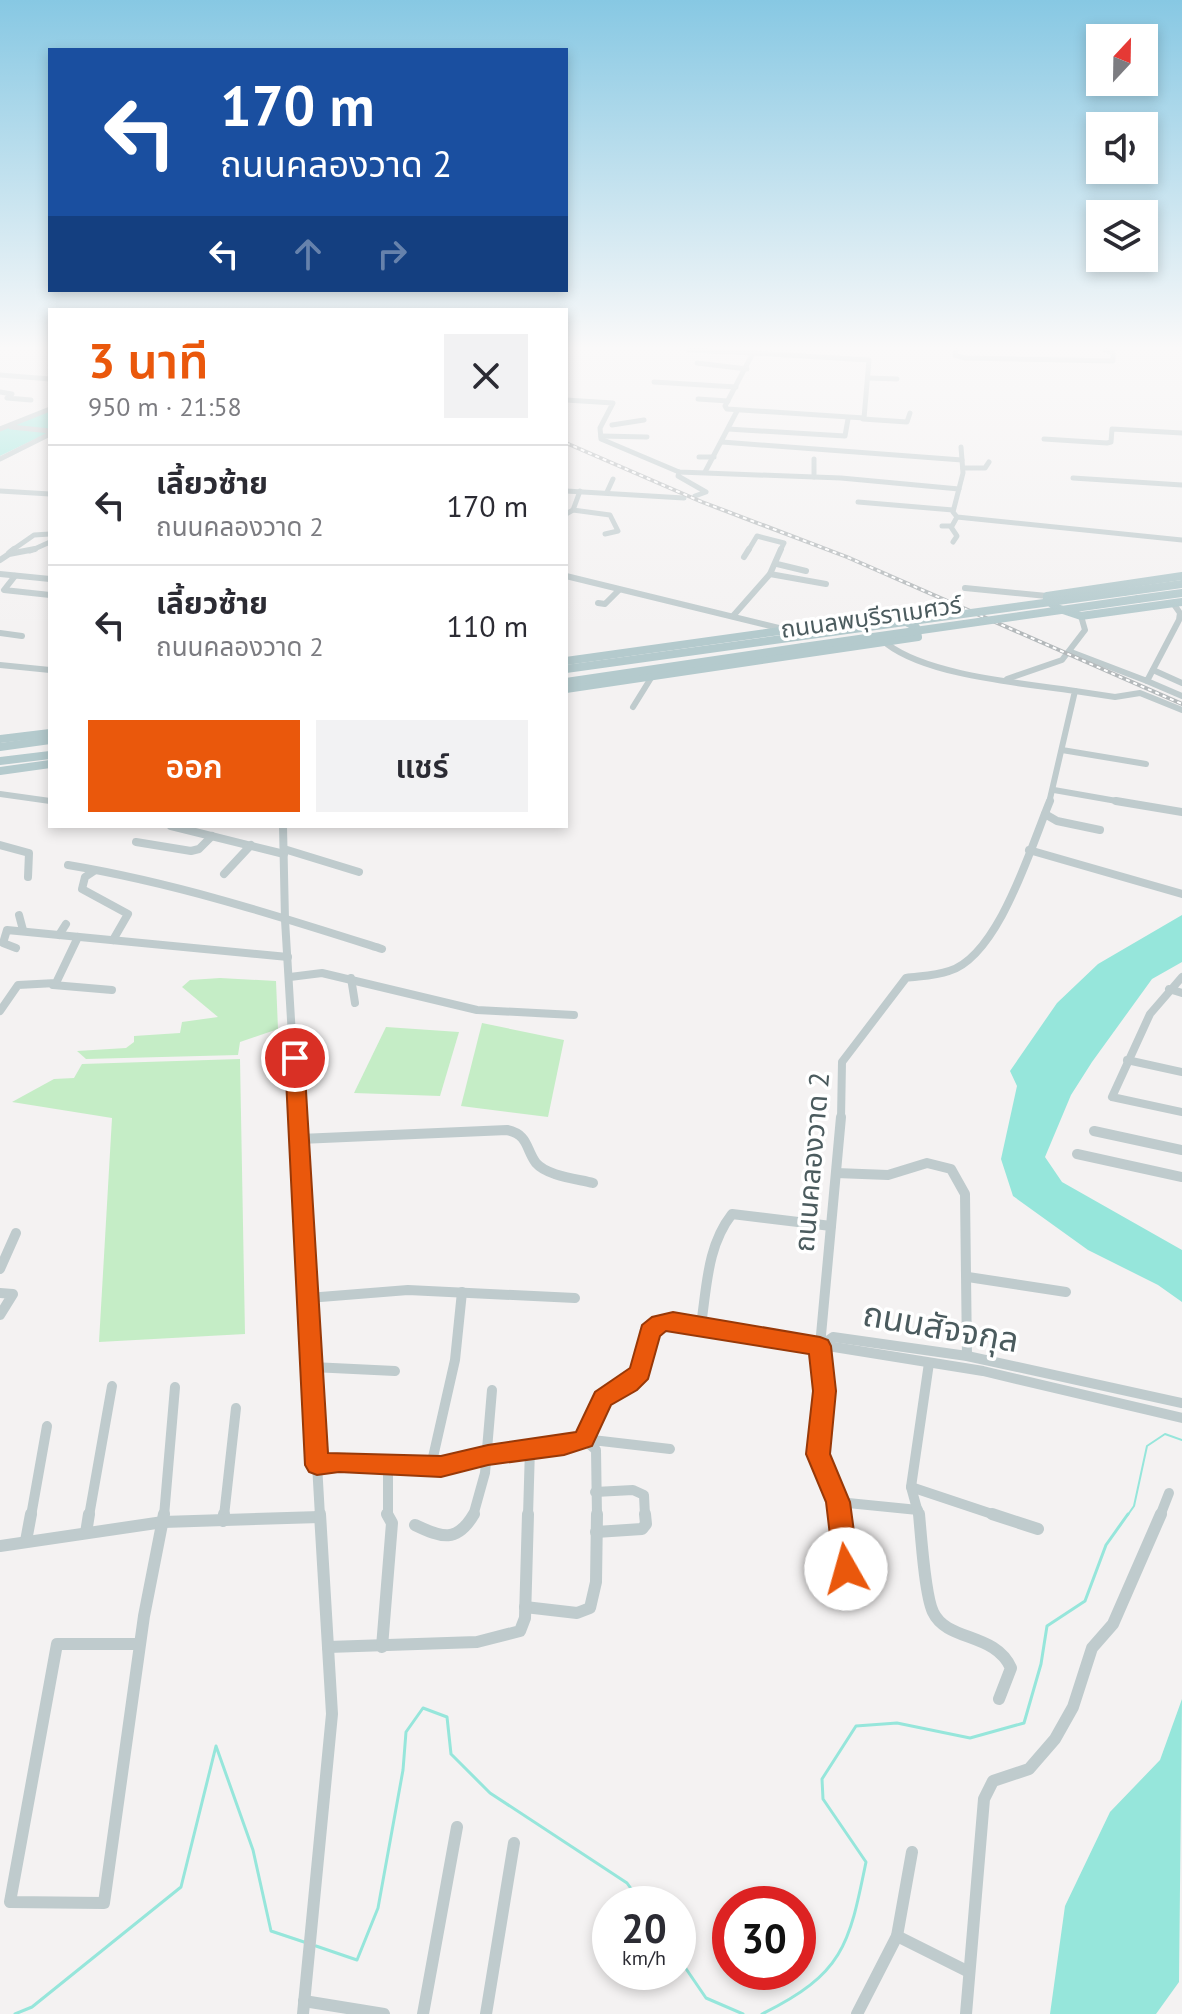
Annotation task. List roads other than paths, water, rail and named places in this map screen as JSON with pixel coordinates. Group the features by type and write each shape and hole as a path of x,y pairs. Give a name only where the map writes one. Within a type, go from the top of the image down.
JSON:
{"main road":[{"path":"1178,602 1081,616 1057,608 1047,600 1047,596 1182,576"},
{"name":"ถนนลพบุรีราเมศวร์","path":"568,667 1182,584"},
{"name":"ถนนลพบุรีราเมศวร์","path":"568,682 1182,593"},
{"path":"568,667 879,617 902,620 916,627 918,637 568,689"},
{"path":"0,739 48,733"},
{"path":"0,747 48,740"},
{"path":"0,761 48,755"},
{"path":"0,771 48,764"}],"street":[{"path":"0,459 28,444"},
{"path":"612,444 650,456 679,472 917,482 959,489"},
{"path":"705,472 721,444"},
{"path":"748,444 962,460"},
{"path":"953,542 957,536 951,527 963,468 961,447"},
{"path":"637,453 646,450"},
{"path":"699,457 714,457"},
{"path":"814,459 814,477"},
{"path":"963,468 985,468 989,462"},
{"path":"792,465 792,475"},
{"path":"679,472 681,478 706,492 695,496"},
{"path":"861,489 889,473"},
{"path":"874,481 876,474"},
{"path":"1073,478 1182,485"},
{"path":"607,492 613,479"},
{"path":"0,491 48,494"},
{"path":"568,491 641,492 684,498"},
{"path":"573,510 580,491"},
{"path":"858,502 1182,540"},
{"path":"568,513 573,510 610,515 618,531 605,534"},
{"path":"942,526 951,527"},
{"path":"0,560 36,534 48,534"},
{"path":"733,616 777,564 784,543 757,536 744,557"},
{"path":"9,554 29,552 48,543"},
{"path":"777,564 806,571"},
{"path":"0,574 48,579"},
{"path":"770,574 811,584 826,584"},
{"path":"15,576 4,590 48,595"},
{"path":"568,577 787,630"},
{"path":"965,588 1047,596"},
{"path":"598,603 605,604 619,590"},
{"path":"1147,681 1179,620 1178,602"},
{"path":"1003,680 1062,660 1085,630 1081,616"},
{"path":"0,633 22,636"},
{"path":"887,644 899,655 1003,680 1115,697 1140,693 1182,710"},
{"path":"1071,652 1182,696"},
{"path":"0,665 48,670"},
{"path":"1153,670 1182,683"},
{"path":"633,707 651,678"},
{"name":"ถนนคลองวาด 2","path":"846,1569 838,1502 818,1454 825,1391 820,1346 836,1173 842,1062 906,978 951,971 981,948 1000,921 1054,790 1075,691"},
{"path":"1062,750 1146,764"},
{"path":"1054,790 1182,812"},
{"path":"2,797 48,801"},
{"path":"1045,814 1057,821 1100,830"},
{"path":"179,828 284,851 359,872"},
{"path":"283,828 285,920 332,1714 304,2007 384,2014"},
{"path":"136,842 191,851 199,849 212,836"},
{"path":"0,845 29,853 28,877"},
{"path":"224,874 251,845"},
{"path":"1029,850 1182,894"},
{"path":"68,865 144,878 382,949"},
{"path":"97,870 85,877 82,889 128,914 113,940"},
{"path":"19,915 23,930"},
{"path":"59,935 66,924"},
{"path":"16,948 1,940 7,930 288,957"},
{"path":"53,985 78,937"},
{"path":"290,977 322,973 477,1010 574,1015"},
{"path":"1182,977 1169,989 1127,1060 1112,1097 1182,1112"},
{"path":"351,978 355,1003"},
{"path":"0,1011 5,995 21,984 112,990"},
{"path":"1169,989 1182,993"},
{"path":"1127,1060 1182,1072"},
{"path":"300,1139 507,1130 518,1132 530,1141 537,1164 547,1170 593,1183"},
{"path":"1094,1131 1182,1150"},
{"path":"1077,1154 1182,1177"},
{"path":"836,1173 888,1175 927,1163 951,1169 965,1194 967,1356"},
{"path":"701,1325 713,1251 723,1224 732,1214 831,1226"},
{"path":"0,1269 16,1233"},
{"path":"968,1277 1066,1292"},
{"path":"308,1298 356,1289 388,1288 575,1298"},
{"path":"431,1466 455,1360 462,1292"},
{"path":"0,1293 13,1294 0,1315"},
{"path":"584,1439 603,1399 629,1383 640,1372 650,1331 660,1323 673,1321 701,1325 820,1346"},
{"name":"ถนนสัจจกุล","path":"820,1346 833,1337 967,1356 1182,1403"},
{"name":"ถนนสัจจกุล","path":"820,1346 983,1371 1182,1418"},
{"path":"929,1363 911,1487 918,1510 932,1611 942,1625 1004,1654 1011,1668 999,1699"},
{"path":"312,1367 395,1371"},
{"path":"86,1533 112,1386"},
{"path":"140,1644 57,1644 10,1902 104,1903 140,1644 163,1522 175,1387"},
{"path":"415,1525 449,1537 466,1528 481,1502 492,1390"},
{"path":"223,1521 236,1408"},
{"path":"26,1541 47,1426"},
{"path":"525,1607 532,1611 556,1609 570,1613 590,1608 596,1595 596,1450 584,1439"},
{"path":"317,1465 339,1462 441,1467 488,1455 564,1445 584,1439 670,1449"},
{"path":"328,1647 477,1642 514,1634 523,1626 530,1448"},
{"path":"382,1647 392,1523 386,1511 388,1464"},
{"path":"911,1487 1038,1529"},
{"path":"595,1492 633,1490 644,1495 646,1501 646,1524 642,1529 596,1532"},
{"path":"966,2014 967,1971 984,1799 993,1781 1029,1769 1055,1739 1073,1707 1092,1648 1113,1624 1169,1493"},
{"path":"838,1502 918,1510"},
{"path":"0,1546 163,1522 320,1517"},
{"path":"423,2014 457,1827"},
{"path":"486,2014 514,1843"},
{"path":"857,2014 897,1936 912,1852"},
{"path":"897,1936 967,1971"}],"water":[{"path":"0,444 25,444 0,456"},
{"path":"1182,915 1182,962 1152,979 1092,1062 1071,1095 1045,1157 1062,1182 1182,1250 1182,1302 1158,1285 1088,1250 1013,1196 1001,1159 1017,1086 1010,1071 1057,1003 1098,964"},
{"path":"1182,1699 1179,1982 1156,2014 1050,2014 1065,1906 1110,1812 1160,1760"}],"waterway":[{"path":"1127,1516 1134,1506 1147,1446 1165,1434 1182,1440"},
{"path":"762,2014 810,1985 826,1970 838,1954 854,1916 866,1862 823,1799 822,1779 856,1726 897,1723 970,1738 1024,1723 1041,1664 1047,1626 1085,1601 1106,1545 1128,1514"},
{"path":"316,1946 357,1960 378,1908 403,1770 406,1732 423,1708 447,1717 451,1754 490,1793 629,1886"},
{"path":"15,2014 32,2007 181,1887 216,1746 253,1850 271,1931 307,1943"},
{"path":"696,1983 706,1998 743,2014"}],"railway":[{"path":"568,444 702,502 847,557 1182,704"}]}
